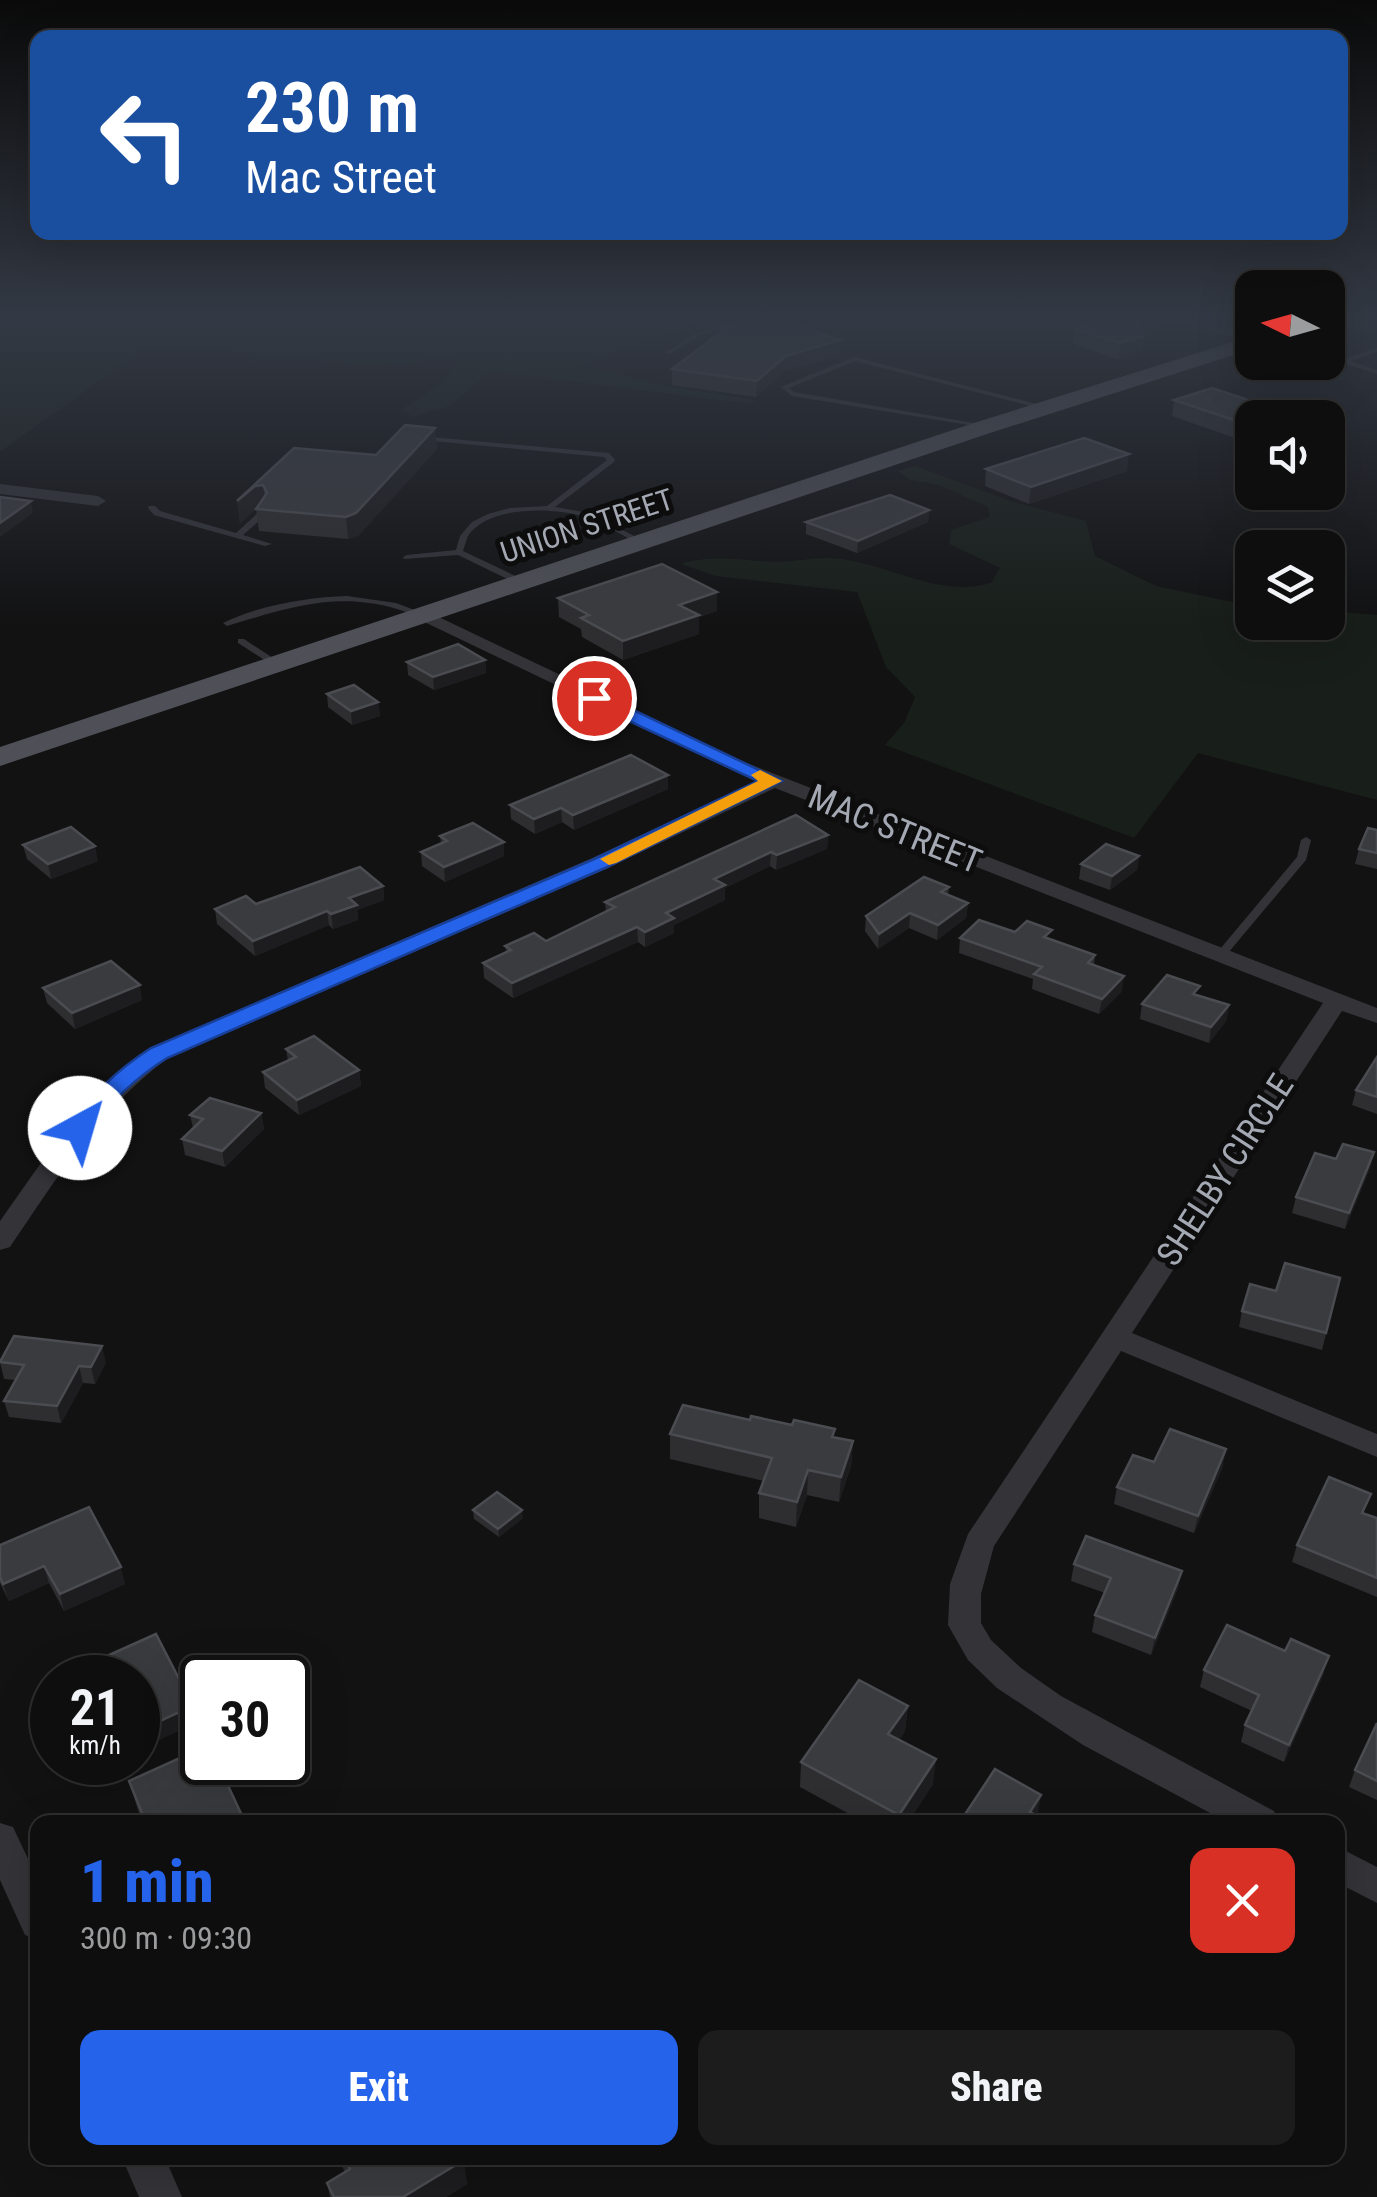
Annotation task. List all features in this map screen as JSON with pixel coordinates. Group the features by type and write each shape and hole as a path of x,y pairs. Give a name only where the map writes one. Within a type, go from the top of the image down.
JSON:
{"main road":[{"name":"UNION STREET","path":"0,757 1013,419"}],"street":[{"path":"0,489 98,501"},
{"name":"MAC STREET","path":"424,615 773,781 1335,1003 1377,1016"},
{"path":"0,1241 101,1100 128,1073 159,1053 598,864 773,781"},
{"name":"SHELBY CIRCLE","path":"1248,1815 1031,1697 984,1658 966,1628 963,1592 979,1544 1335,1003"},
{"path":"1115,1336 1377,1446"},
{"path":"0,1839 30,1905"},
{"path":"1345,1868 1377,1886"},
{"path":"146,2165 160,2197"}],"lane":[{"path":"943,419 989,426"},
{"path":"422,438 606,454 611,460 550,507"},
{"path":"459,552 466,528 528,505 584,514 642,542"},
{"path":"152,508 157,514 268,544"},
{"path":"237,536 263,513"},
{"path":"407,557 459,552 522,582"},
{"path":"227,623 308,598 350,598 397,605 424,615"},
{"path":"241,641 277,664"},
{"path":"1219,957 1302,858 1306,840"}],"shaded area":[{"path":"0,419 47,419 0,452"},
{"path":"915,466 1013,502 1086,521 1095,556 1156,586 1235,602 1235,640 1345,640 1345,612 1377,615 1377,800 1198,753 1134,838 885,745 904,723 915,697 886,667 857,592 716,576 681,564 718,559 780,562 834,558 953,587 991,583 1000,568 949,544 951,530 990,517 988,507 939,485 910,480 898,471"}],"building":[{"path":"405,425 435,428 356,513 346,517 256,509 267,493 263,485 255,486 237,501 294,448 376,455"},
{"path":"1084,438 1129,454 1031,487 986,469"},
{"path":"890,495 929,510 858,541 806,522"},
{"path":"0,497 31,501 0,523"},
{"path":"662,564 717,592 679,605 699,615 623,641 581,618 589,615 558,598"},
{"path":"458,644 485,660 433,677 407,662"},
{"path":"354,685 378,702 351,711 327,694"},
{"path":"631,755 668,775 573,815 561,808 534,819 510,805"},
{"path":"796,815 828,835 777,855 771,852 714,879 725,885 666,913 674,918 645,932 637,927 512,983 483,963 511,950 505,946 534,933 546,941 615,907 605,902"},
{"path":"473,823 504,842 444,867 421,852 447,841 440,836"},
{"path":"71,827 95,846 48,864 23,845"},
{"path":"1368,828 1377,830 1377,853 1359,849"},
{"path":"1106,844 1139,856 1112,876 1081,864"},
{"path":"360,867 383,886 349,898 357,905 331,914 327,911 253,941 215,909 246,896 256,904"},
{"path":"924,877 949,887 941,892 968,903 938,925 910,913 879,934 866,916"},
{"path":"979,920 1015,932 1027,921 1052,930 1044,937 1095,955 1088,963 1124,976 1102,999 1034,974 1042,967 960,938"},
{"path":"111,961 140,985 72,1013 43,988"},
{"path":"1167,975 1200,986 1193,994 1229,1005 1211,1027 1142,1004"},
{"path":"314,1036 359,1070 297,1100 263,1072 296,1057 286,1049"},
{"path":"1377,1057 1377,1097 1356,1090"},
{"path":"210,1098 261,1113 222,1151 182,1139 203,1119 190,1115"},
{"path":"1343,1144 1374,1152 1349,1213 1296,1197 1315,1153 1336,1159"},
{"path":"1285,1263 1340,1278 1326,1333 1242,1311 1250,1284 1276,1291"},
{"path":"14,1336 102,1346 91,1367 79,1366 57,1406 4,1401 24,1365 0,1362"},
{"path":"683,1405 750,1420 751,1416 792,1425 794,1420 835,1429 832,1437 853,1441 841,1477 808,1470 797,1502 759,1493 772,1458 670,1434"},
{"path":"1170,1429 1226,1449 1198,1516 1117,1487 1133,1455 1154,1462"},
{"path":"1329,1477 1371,1494 1362,1513 1377,1518 1377,1578 1297,1545"},
{"path":"497,1492 522,1510 498,1529 473,1510"},
{"path":"89,1507 121,1567 60,1594 44,1566 3,1584 0,1545"},
{"path":"1086,1536 1182,1571 1155,1638 1095,1615 1111,1578 1074,1564"},
{"path":"1227,1625 1285,1651 1291,1639 1329,1656 1289,1745 1245,1725 1259,1695 1204,1670"},
{"path":"156,1634 180,1681 180,1712 160,1721 160,1655 109,1655"},
{"path":"859,1680 908,1706 888,1734 936,1759 899,1815 801,1762"},
{"path":"1377,1723 1377,1781 1355,1770"},
{"path":"180,1758 180,1785 228,1785 242,1815 143,1815 131,1785 160,1785 160,1767"},
{"path":"995,1769 1041,1795 1030,1812 1036,1815 965,1815"},
{"path":"348,2165 456,2165 403,2197 334,2197 327,2183 350,2169"}],"slow traffic":[{"path":"609,859 773,781 760,775"}],"route":[{"path":"80,1128 128,1073 159,1053 598,864 773,781 594,698"}]}
